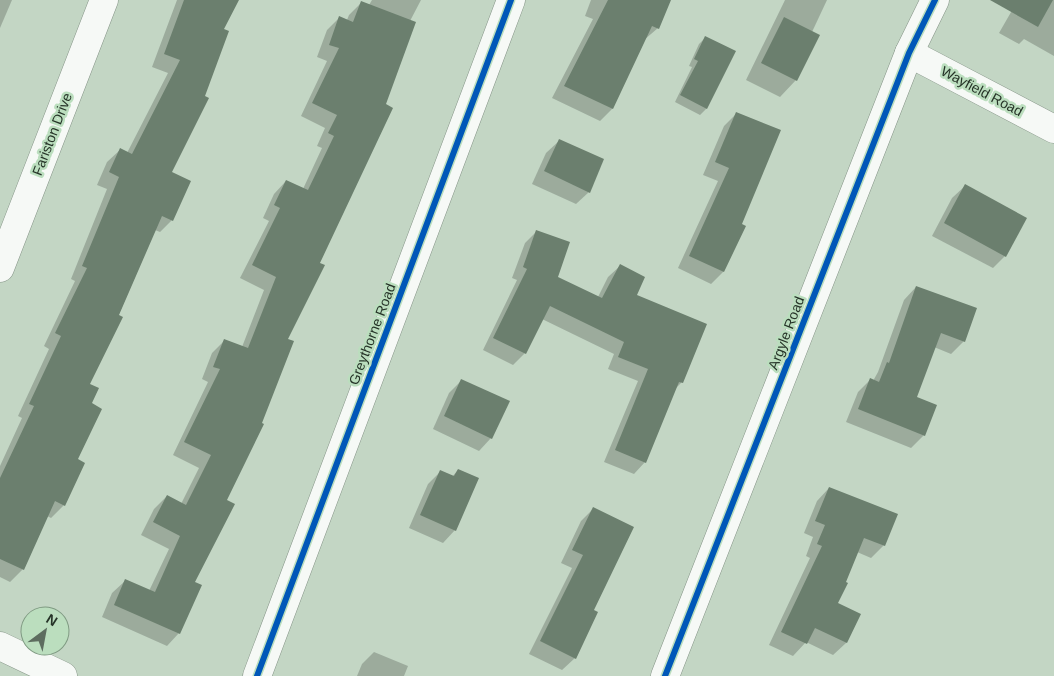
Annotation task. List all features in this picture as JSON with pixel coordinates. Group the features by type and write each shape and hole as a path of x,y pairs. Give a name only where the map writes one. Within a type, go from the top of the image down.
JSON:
{"street":[{"name":"Fariston Drive","path":"0,268 104,0"},
{"name":"Greythorne Road","path":"256,676 511,0"},
{"name":"Argyle Road","path":"664,676 910,53 934,0"},
{"name":"Wayfield Road","path":"910,53 1054,129"},
{"path":"0,646 63,676"}],"building":[{"path":"184,0 239,0 224,29 229,31 205,96 209,98 172,172 191,181 173,221 162,216 119,315 123,317 90,384 99,388 92,403 102,409 78,459 85,463 65,506 55,501 24,570 0,559 0,478 34,406 29,404 61,336 55,333 87,268 82,266 119,177 109,172 120,148 132,154 180,60 164,54"},
{"path":"608,0 671,0 659,29 652,26 613,109 564,86"},
{"path":"990,0 1053,0 1038,27"},
{"path":"361,1 416,22 386,104 393,108 320,263 325,265 288,339 294,341 262,423 264,424 227,500 235,504 195,582 202,585 180,634 114,605 125,579 155,592 180,536 153,522 167,495 186,505 211,455 184,442 220,369 213,367 224,339 248,348 276,277 252,265 280,208 274,205 286,180 308,190 334,136 328,133 337,115 312,103 339,48 329,45 339,16 353,22"},
{"path":"784,17 820,35 797,81 761,63"},
{"path":"705,36 736,51 707,109 680,95 698,61 694,59"},
{"path":"736,112 781,130 742,224 746,226 724,272 689,256 729,168 715,162"},
{"path":"559,139 604,159 590,193 544,171"},
{"path":"965,184 1027,218 1006,257 944,223"},
{"path":"536,230 570,242 558,277 602,298 620,264 645,277 637,295 707,324 683,383 679,382 646,463 615,450 648,369 618,357 624,342 550,306 526,354 493,338 527,269 523,267"},
{"path":"916,286 977,308 965,342 941,333 917,397 937,405 925,436 858,409 870,378 879,382 887,362 889,363"},
{"path":"461,379 510,401 492,439 444,416"},
{"path":"458,469 479,478 456,531 420,515 440,470 454,476"},
{"path":"829,487 898,514 885,546 864,538 846,582 848,583 838,603 861,614 847,643 815,628 807,644 781,632 822,546 817,544 825,525 815,521"},
{"path":"593,507 634,527 594,610 598,612 576,659 540,641 583,555 572,550"}],"cycle path":[{"path":"257,676 511,0"},
{"path":"665,676 909,53 935,0"}]}
